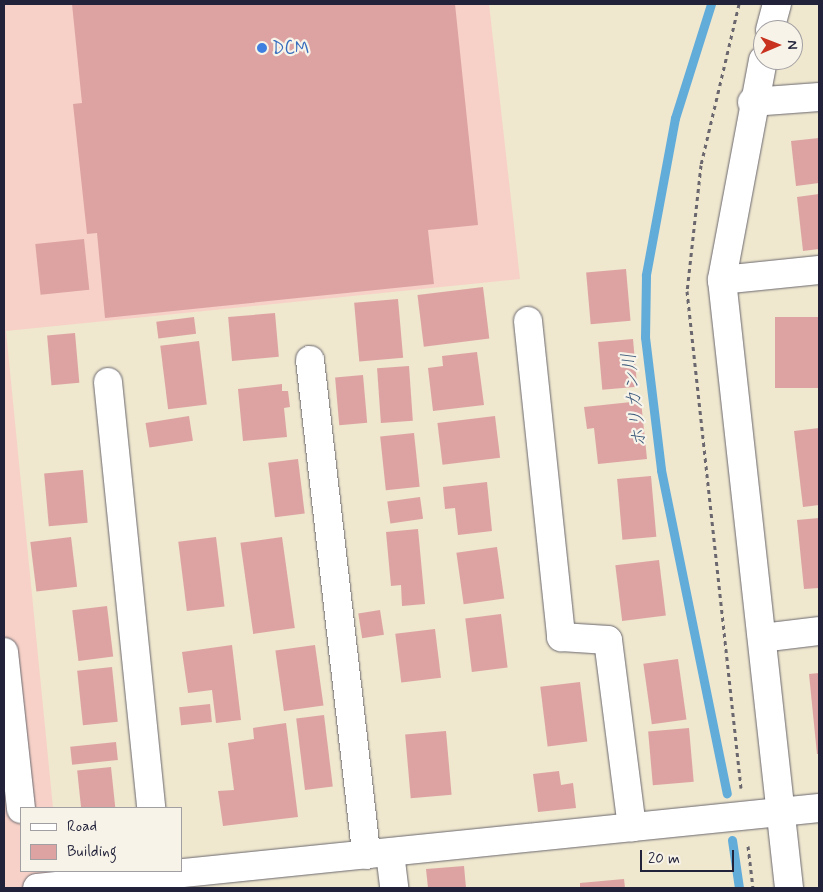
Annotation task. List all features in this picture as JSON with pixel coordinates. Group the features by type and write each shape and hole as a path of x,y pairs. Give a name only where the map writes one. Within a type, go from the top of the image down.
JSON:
{"street":[{"path":"773,20 777,4"},
{"path":"760,70 752,102 722,280 762,638 778,812 789,888"},
{"path":"752,102 819,97"},
{"path":"722,280 819,270"},
{"path":"528,321 561,637 608,640 632,827"},
{"path":"310,360 378,854 394,888"},
{"path":"108,382 151,807"},
{"path":"762,638 819,631"},
{"path":"4,652 21,807"},
{"path":"182,871 378,854 819,808"},
{"path":"28,872 30,888"},
{"path":"37,888 158,873"}],"shaded area":[{"path":"4,4 489,4 520,279 6,331 53,807 20,807 20,872 60,872 61,888 4,888"}],"building":[{"path":"72,4 455,4 478,225 428,230 434,284 105,318 97,233 87,234 73,104 82,103"},
{"path":"819,138 819,183 796,186 791,141"},
{"path":"819,194 819,249 803,251 797,197"},
{"path":"84,239 89,290 41,295 35,244"},
{"path":"626,269 631,321 591,324 586,272"},
{"path":"483,287 489,339 424,347 417,295"},
{"path":"398,299 403,358 359,362 354,303"},
{"path":"275,313 279,357 232,361 228,317"},
{"path":"194,317 196,334 158,339 156,322"},
{"path":"775,317 819,317 819,388 775,388"},
{"path":"75,333 79,383 51,385 47,335"},
{"path":"633,339 637,387 602,390 598,342"},
{"path":"199,341 207,405 168,409 160,346"},
{"path":"477,352 484,405 433,411 428,368 443,366 442,356"},
{"path":"409,366 413,421 381,423 377,368"},
{"path":"363,375 367,423 339,425 335,377"},
{"path":"282,384 282,391 288,391 290,407 284,408 287,437 243,441 238,389"},
{"path":"641,401 647,459 598,464 594,428 587,429 584,407"},
{"path":"189,416 193,441 149,448 146,423"},
{"path":"495,416 500,458 443,465 437,423"},
{"path":"819,428 819,505 803,507 794,431"},
{"path":"414,433 420,487 386,490 380,437"},
{"path":"298,459 305,514 275,517 268,463"},
{"path":"83,470 88,523 49,526 44,473"},
{"path":"651,476 656,537 622,540 617,479"},
{"path":"487,482 492,531 458,535 455,508 445,509 443,487"},
{"path":"420,497 423,519 390,523 387,502"},
{"path":"819,518 819,588 804,589 797,520"},
{"path":"418,529 425,604 402,606 401,585 391,586 386,532"},
{"path":"71,537 77,587 36,592 30,542"},
{"path":"216,537 225,606 187,611 178,542"},
{"path":"282,537 295,628 253,634 240,543"},
{"path":"497,547 504,598 464,604 456,553"},
{"path":"659,560 666,616 622,621 615,565"},
{"path":"107,606 113,657 78,661 72,610"},
{"path":"380,610 384,635 362,638 358,613"},
{"path":"501,614 508,668 472,672 465,618"},
{"path":"435,629 441,678 401,683 395,634"},
{"path":"232,645 241,720 216,723 212,690 188,693 182,652"},
{"path":"315,645 323,705 284,711 275,651"},
{"path":"678,659 686,719 652,724 643,664"},
{"path":"112,667 118,722 83,725 77,671"},
{"path":"819,673 819,754 817,754 809,674"},
{"path":"580,682 587,742 548,746 540,687"},
{"path":"210,704 212,722 181,725 179,707"},
{"path":"324,715 333,786 305,790 296,718"},
{"path":"286,723 298,817 223,826 218,791 234,790 228,743 254,739 253,728"},
{"path":"689,728 694,782 653,785 648,732"},
{"path":"446,731 452,795 411,798 405,735"},
{"path":"116,742 118,760 72,765 70,747"},
{"path":"111,767 115,807 81,807 77,771"},
{"path":"559,771 561,785 573,783 576,808 538,812 533,774"},
{"path":"464,866 466,888 428,888 426,869"},
{"path":"624,879 625,888 580,888 580,883"}],"waterway":[{"name":"ホリカン川","path":"711,4 675,118 646,275 645,337 661,470 727,793"},
{"name":"ホリカン川","path":"732,840 739,888"}],"place":[{"name":"DCM","path":"262,48"}]}
